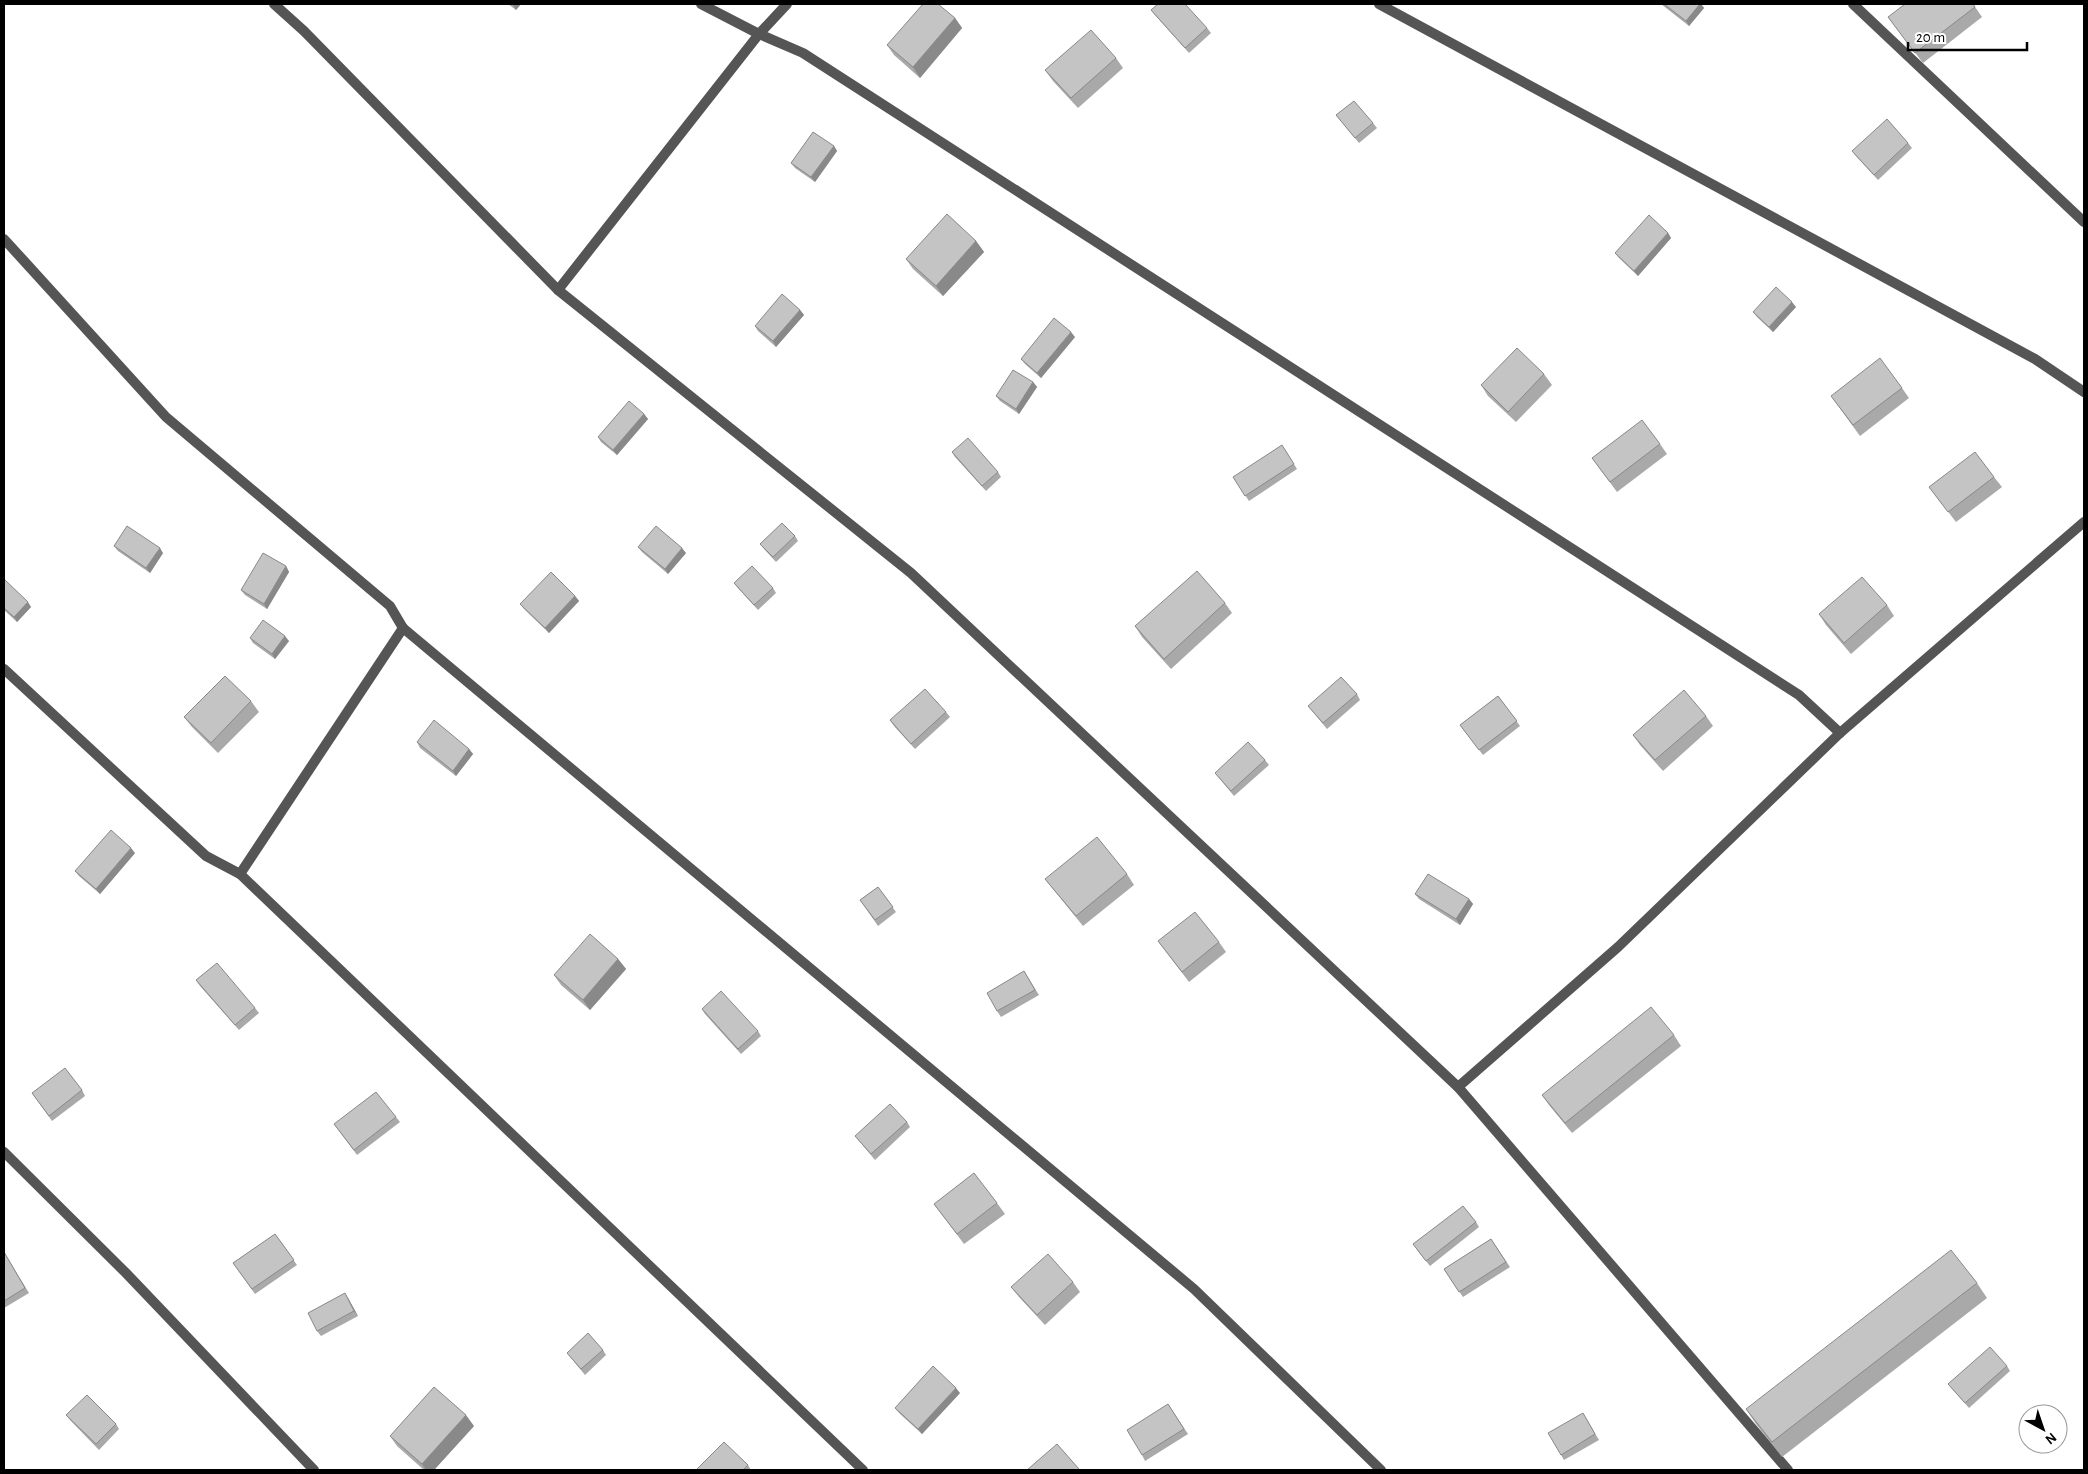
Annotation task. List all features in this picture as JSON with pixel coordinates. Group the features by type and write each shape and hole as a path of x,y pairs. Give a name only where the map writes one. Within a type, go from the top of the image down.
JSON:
{"street":[{"path":"274,4 304,31 558,290 911,573 1458,1087 1788,1470"},
{"path":"702,4 759,34 803,53 1799,695 1840,733"},
{"path":"558,290 759,34 787,4"},
{"path":"1379,4 2035,359 2084,392"},
{"path":"1853,4 2084,222"},
{"path":"4,239 166,417 390,606 402,628 1194,1289 1381,1470"},
{"path":"1458,1087 1618,947 1840,733 2084,522"},
{"path":"240,874 402,628"},
{"path":"4,669 206,856 240,874 863,1470"},
{"path":"4,1152 126,1272 314,1470"}],"building":[{"path":"923,4 938,4 955,18 913,67 887,45"},
{"path":"1158,4 1185,4 1207,28 1185,48 1151,10"},
{"path":"1664,4 1700,4 1686,21"},
{"path":"1905,4 1973,4 1975,7 1915,53 1888,17"},
{"path":"1091,30 1116,58 1071,98 1045,70"},
{"path":"1354,101 1373,123 1355,138 1336,115"},
{"path":"1887,119 1908,143 1874,175 1852,151"},
{"path":"813,132 834,146 811,177 791,163"},
{"path":"947,214 976,241 936,286 906,259"},
{"path":"1649,215 1668,233 1634,271 1615,253"},
{"path":"1776,287 1792,302 1769,327 1753,312"},
{"path":"782,294 800,310 773,341 755,326"},
{"path":"1054,318 1071,332 1037,373 1021,359"},
{"path":"1517,348 1544,374 1508,412 1481,385"},
{"path":"1880,358 1902,388 1853,425 1831,396"},
{"path":"1013,370 1033,382 1016,409 996,396"},
{"path":"629,401 644,414 613,450 598,437"},
{"path":"1642,420 1660,444 1610,482 1592,458"},
{"path":"968,438 998,472 982,486 952,452"},
{"path":"1282,445 1294,464 1245,496 1233,477"},
{"path":"1975,452 1994,477 1948,512 1929,487"},
{"path":"782,523 795,536 773,557 760,544"},
{"path":"127,526 160,548 146,568 114,546"},
{"path":"656,526 682,548 665,569 638,547"},
{"path":"263,553 286,566 264,604 241,590"},
{"path":"752,566 773,588 754,605 734,583"},
{"path":"1197,571 1225,603 1164,659 1135,626"},
{"path":"551,572 575,596 545,628 520,604"},
{"path":"1862,577 1887,605 1844,643 1819,614"},
{"path":"4,579 28,602 14,617 4,608"},
{"path":"263,620 285,636 272,654 250,638"},
{"path":"225,676 251,701 211,743 184,717"},
{"path":"1341,677 1357,694 1323,723 1308,706"},
{"path":"925,689 946,712 911,744 890,720"},
{"path":"1684,690 1706,716 1655,760 1633,735"},
{"path":"1498,696 1517,721 1479,750 1460,725"},
{"path":"434,720 469,749 453,771 417,742"},
{"path":"1248,742 1265,760 1231,791 1215,773"},
{"path":"111,830 131,848 96,889 75,871"},
{"path":"1097,837 1127,874 1076,916 1045,879"},
{"path":"1428,874 1469,899 1456,919 1415,894"},
{"path":"878,887 893,907 875,920 860,900"},
{"path":"1195,912 1219,942 1182,972 1158,941"},
{"path":"590,934 618,959 583,1000 554,975"},
{"path":"217,963 255,1008 235,1025 196,980"},
{"path":"1024,971 1035,990 997,1011 987,993"},
{"path":"721,991 758,1031 738,1049 702,1009"},
{"path":"1651,1007 1674,1035 1565,1123 1542,1095"},
{"path":"65,1068 82,1090 49,1116 32,1093"},
{"path":"376,1092 396,1117 354,1150 334,1124"},
{"path":"890,1104 907,1122 871,1154 855,1136"},
{"path":"974,1173 997,1203 957,1234 934,1204"},
{"path":"1463,1206 1476,1222 1426,1261 1413,1244"},
{"path":"275,1234 294,1260 252,1289 233,1263"},
{"path":"1491,1239 1506,1262 1459,1292 1444,1269"},
{"path":"1951,1250 1977,1283 1772,1442 1746,1409"},
{"path":"4,1252 25,1288 4,1301"},
{"path":"1048,1254 1073,1282 1037,1315 1011,1287"},
{"path":"345,1293 354,1311 317,1331 308,1313"},
{"path":"588,1333 603,1350 581,1369 567,1353"},
{"path":"1990,1347 2007,1366 1965,1403 1948,1384"},
{"path":"933,1366 956,1388 918,1429 895,1408"},
{"path":"434,1387 466,1415 422,1464 390,1436"},
{"path":"87,1395 116,1424 96,1444 66,1415"},
{"path":"1168,1404 1184,1429 1142,1455 1127,1430"},
{"path":"1583,1413 1595,1434 1561,1455 1548,1433"},
{"path":"724,1442 748,1465 743,1470 696,1470"},
{"path":"1057,1444 1079,1469 1027,1470"}]}
